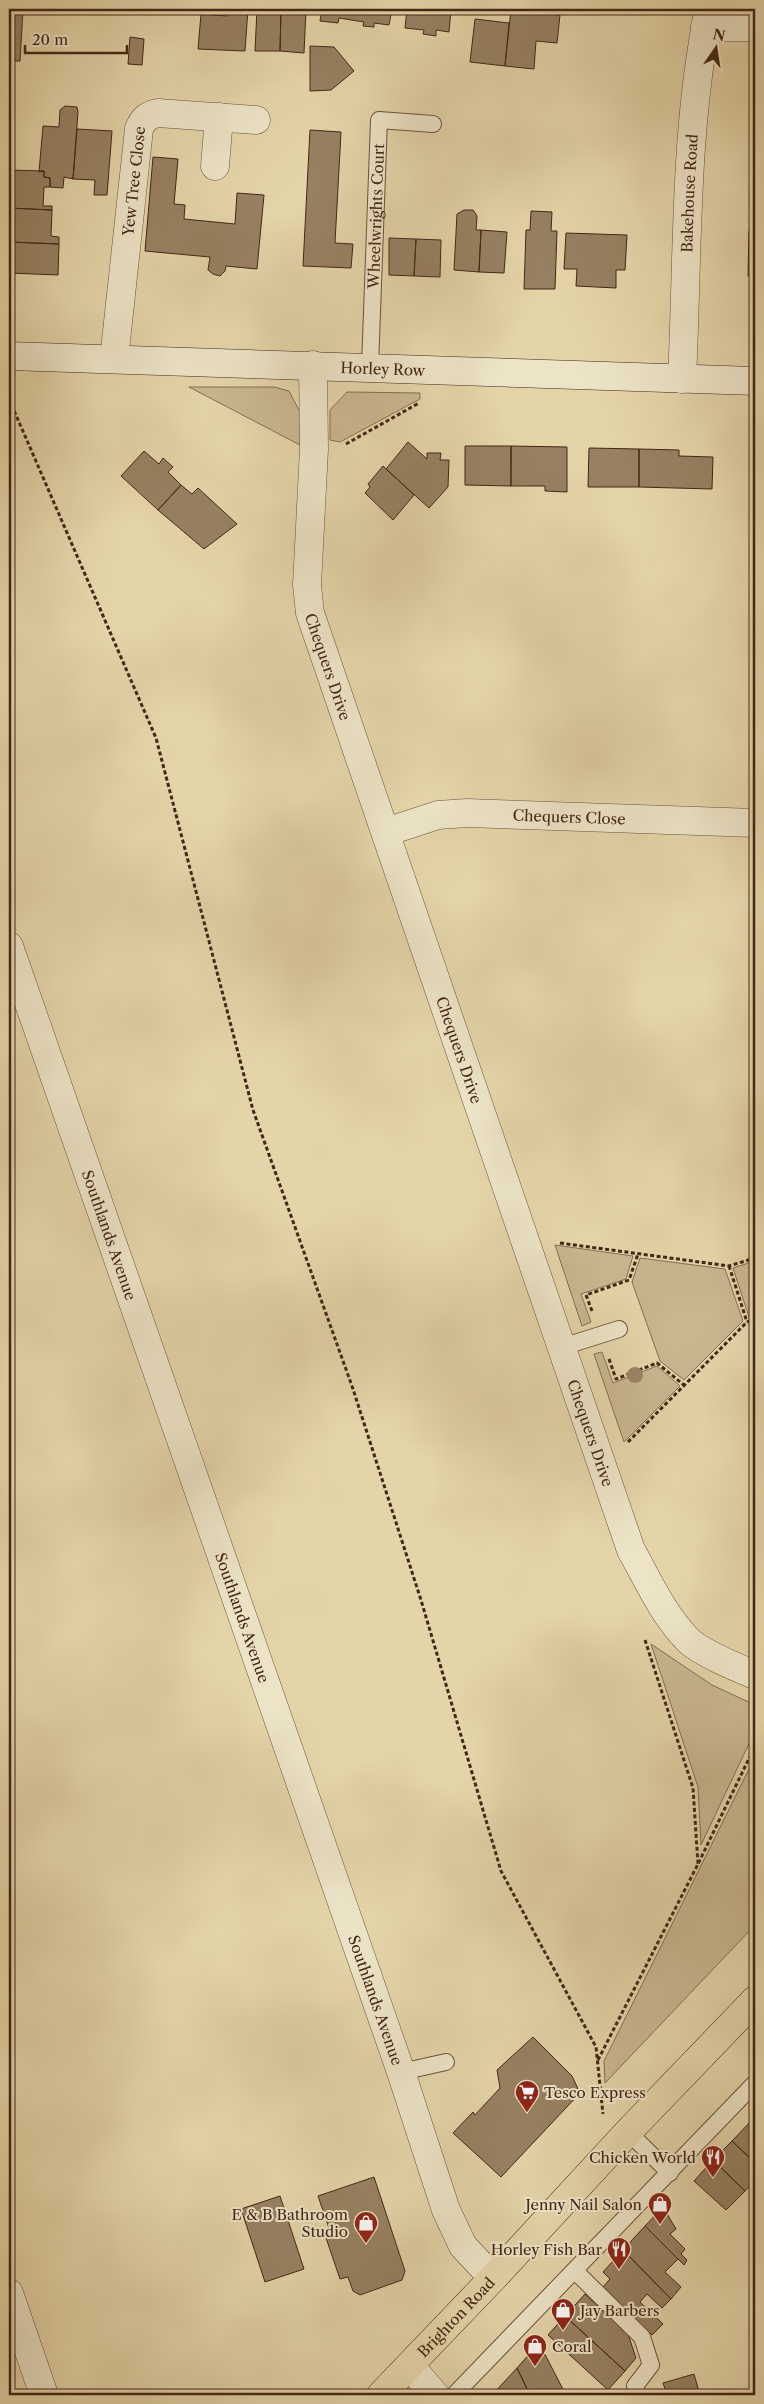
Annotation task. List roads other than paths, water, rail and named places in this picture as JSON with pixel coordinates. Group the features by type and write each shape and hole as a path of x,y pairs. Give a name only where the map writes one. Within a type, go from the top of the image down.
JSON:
{"main road":[{"name":"Brighton Road","path":"382,2395 620,2141 752,2011"}],"street":[{"path":"707,18 755,27"},
{"name":"Bakehouse Road","path":"682,379 688,175 695,102 707,18"},
{"name":"Yew Tree Close","path":"114,359 142,121 149,115 158,112 256,120"},
{"path":"215,166 219,117"},
{"name":"Horley Row","path":"9,356 313,364 755,381"},
{"name":"Chequers Drive","path":"313,364 314,449 306,585 310,613 631,1550 662,1606 688,1640 734,1667 755,1675"},
{"name":"Chequers Close","path":"386,832 438,815 467,813 755,823"},
{"name":"Southlands Avenue","path":"9,946 401,2072 446,2210 463,2246 493,2278"},
{"path":"9,2293 44,2395"},
{"path":"410,2366 435,2395"}],"lane":[{"name":"Wheelwrights Court","path":"370,367 379,120 433,124"},
{"path":"562,1347 620,1329"},
{"path":"401,2072 446,2062"},
{"path":"454,2395 755,2083"},
{"path":"620,2141 670,2173"},
{"path":"575,2271 642,2337 651,2365 635,2386 638,2395"}],"place":[{"name":"Tesco Express","path":"527,2113"},
{"name":"Chicken World","path":"713,2178"},
{"name":"Jenny Nail Salon","path":"660,2225"},
{"name":"E & B Bathroom Studio","path":"366,2244"},
{"name":"Horley Fish Bar","path":"619,2270"},
{"name":"Jay Barbers","path":"563,2331"},
{"name":"Coral","path":"535,2367"}]}
